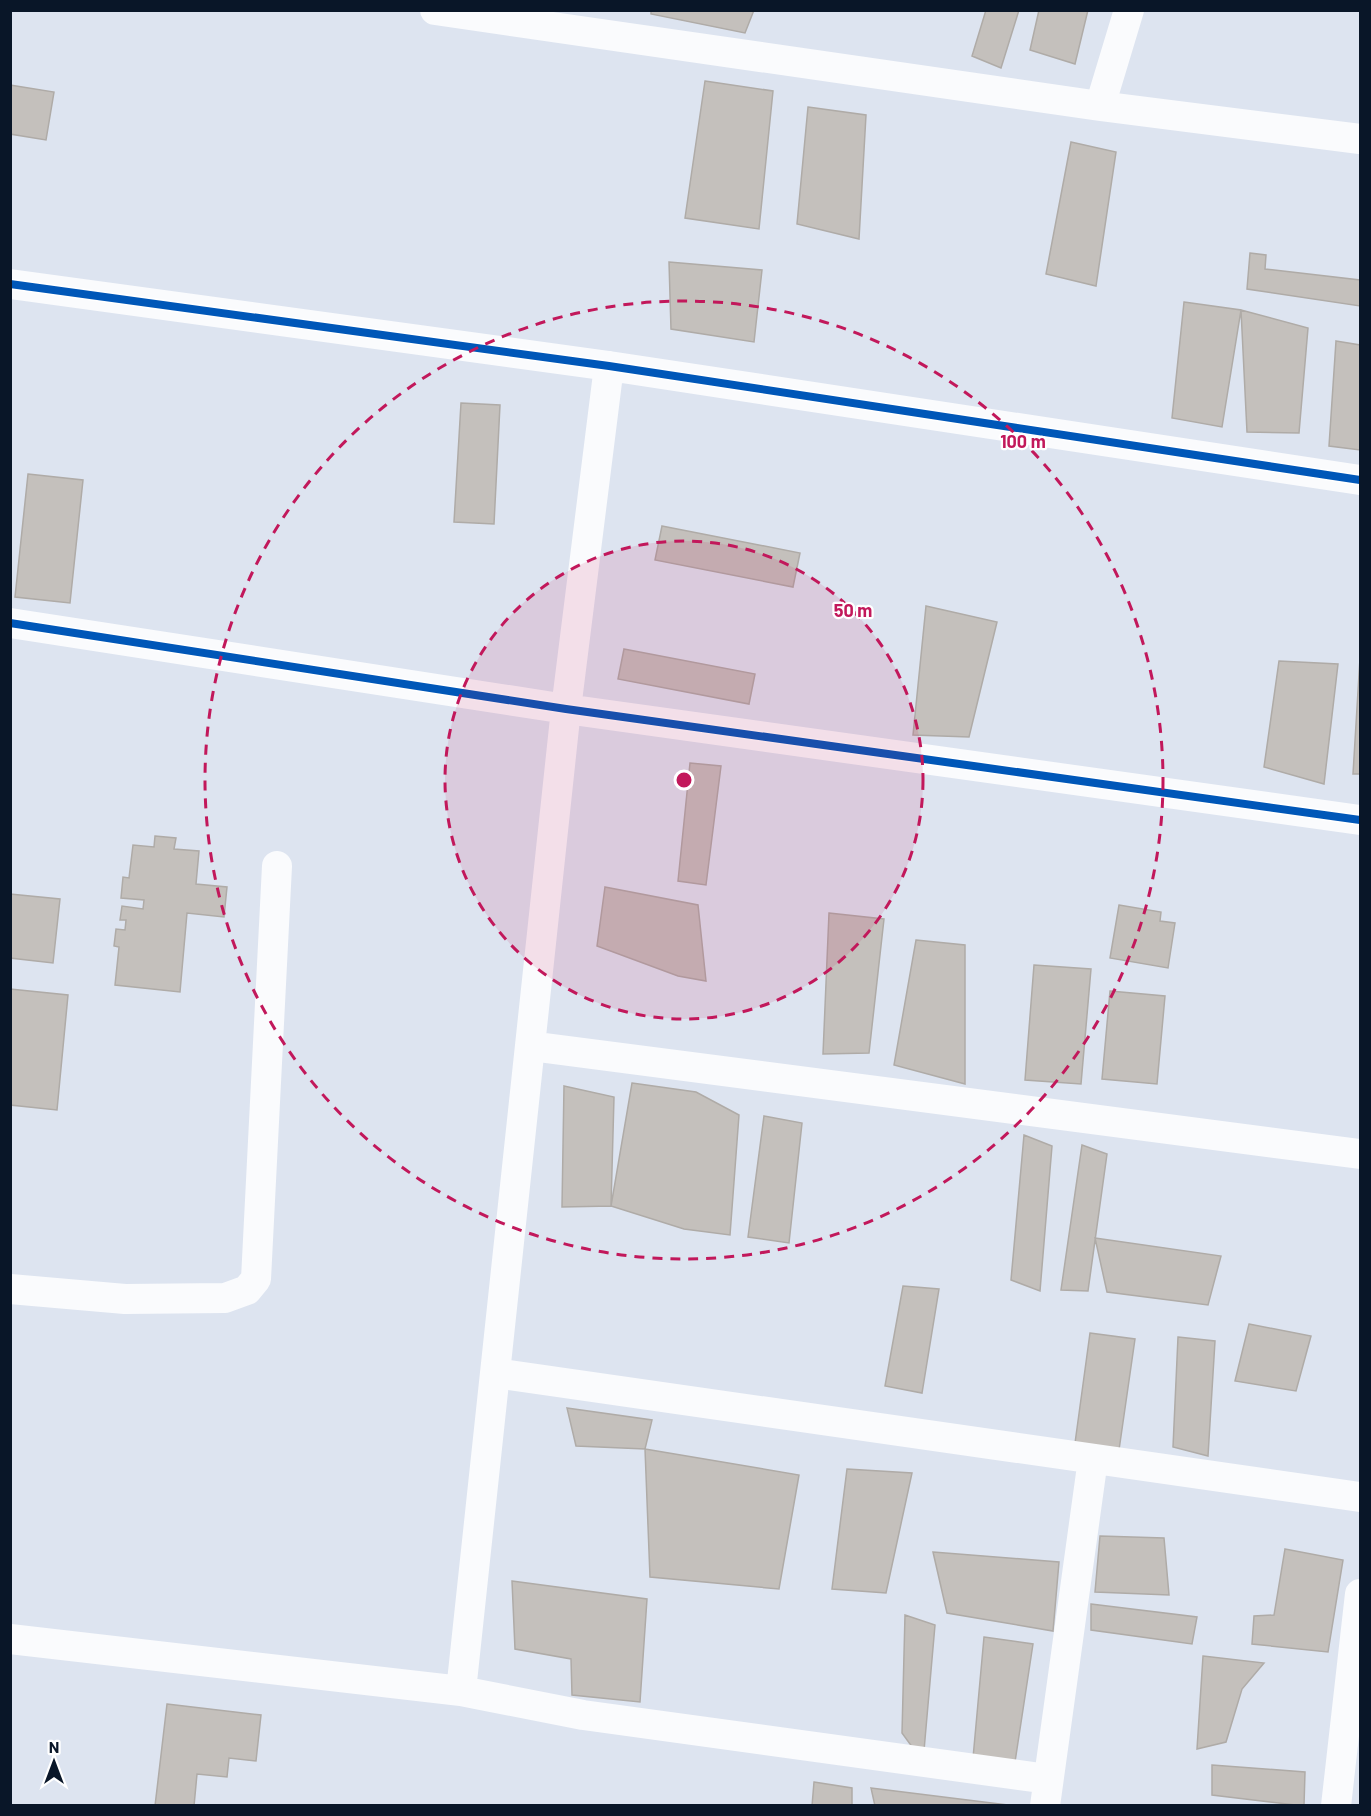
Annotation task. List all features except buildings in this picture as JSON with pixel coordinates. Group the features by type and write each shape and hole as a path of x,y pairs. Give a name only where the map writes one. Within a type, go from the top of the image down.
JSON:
{"street":[{"path":"435,10 1100,106 1360,139"},
{"path":"1100,106 1129,10"},
{"path":"10,284 609,366 1360,480"},
{"path":"460,1691 566,709 609,366"},
{"path":"10,623 566,709 1360,820"},
{"path":"10,1289 125,1299 225,1298 247,1290 256,1279 277,866"},
{"path":"530,1046 1360,1155"},
{"path":"495,1373 1360,1497"},
{"path":"10,1640 460,1691 583,1715 1047,1792 1093,1459"},
{"path":"1336,1806 1360,1594"}],"cycle path":[{"path":"10,284 609,366 1360,480"},
{"path":"10,623 566,709 1360,820"}]}
